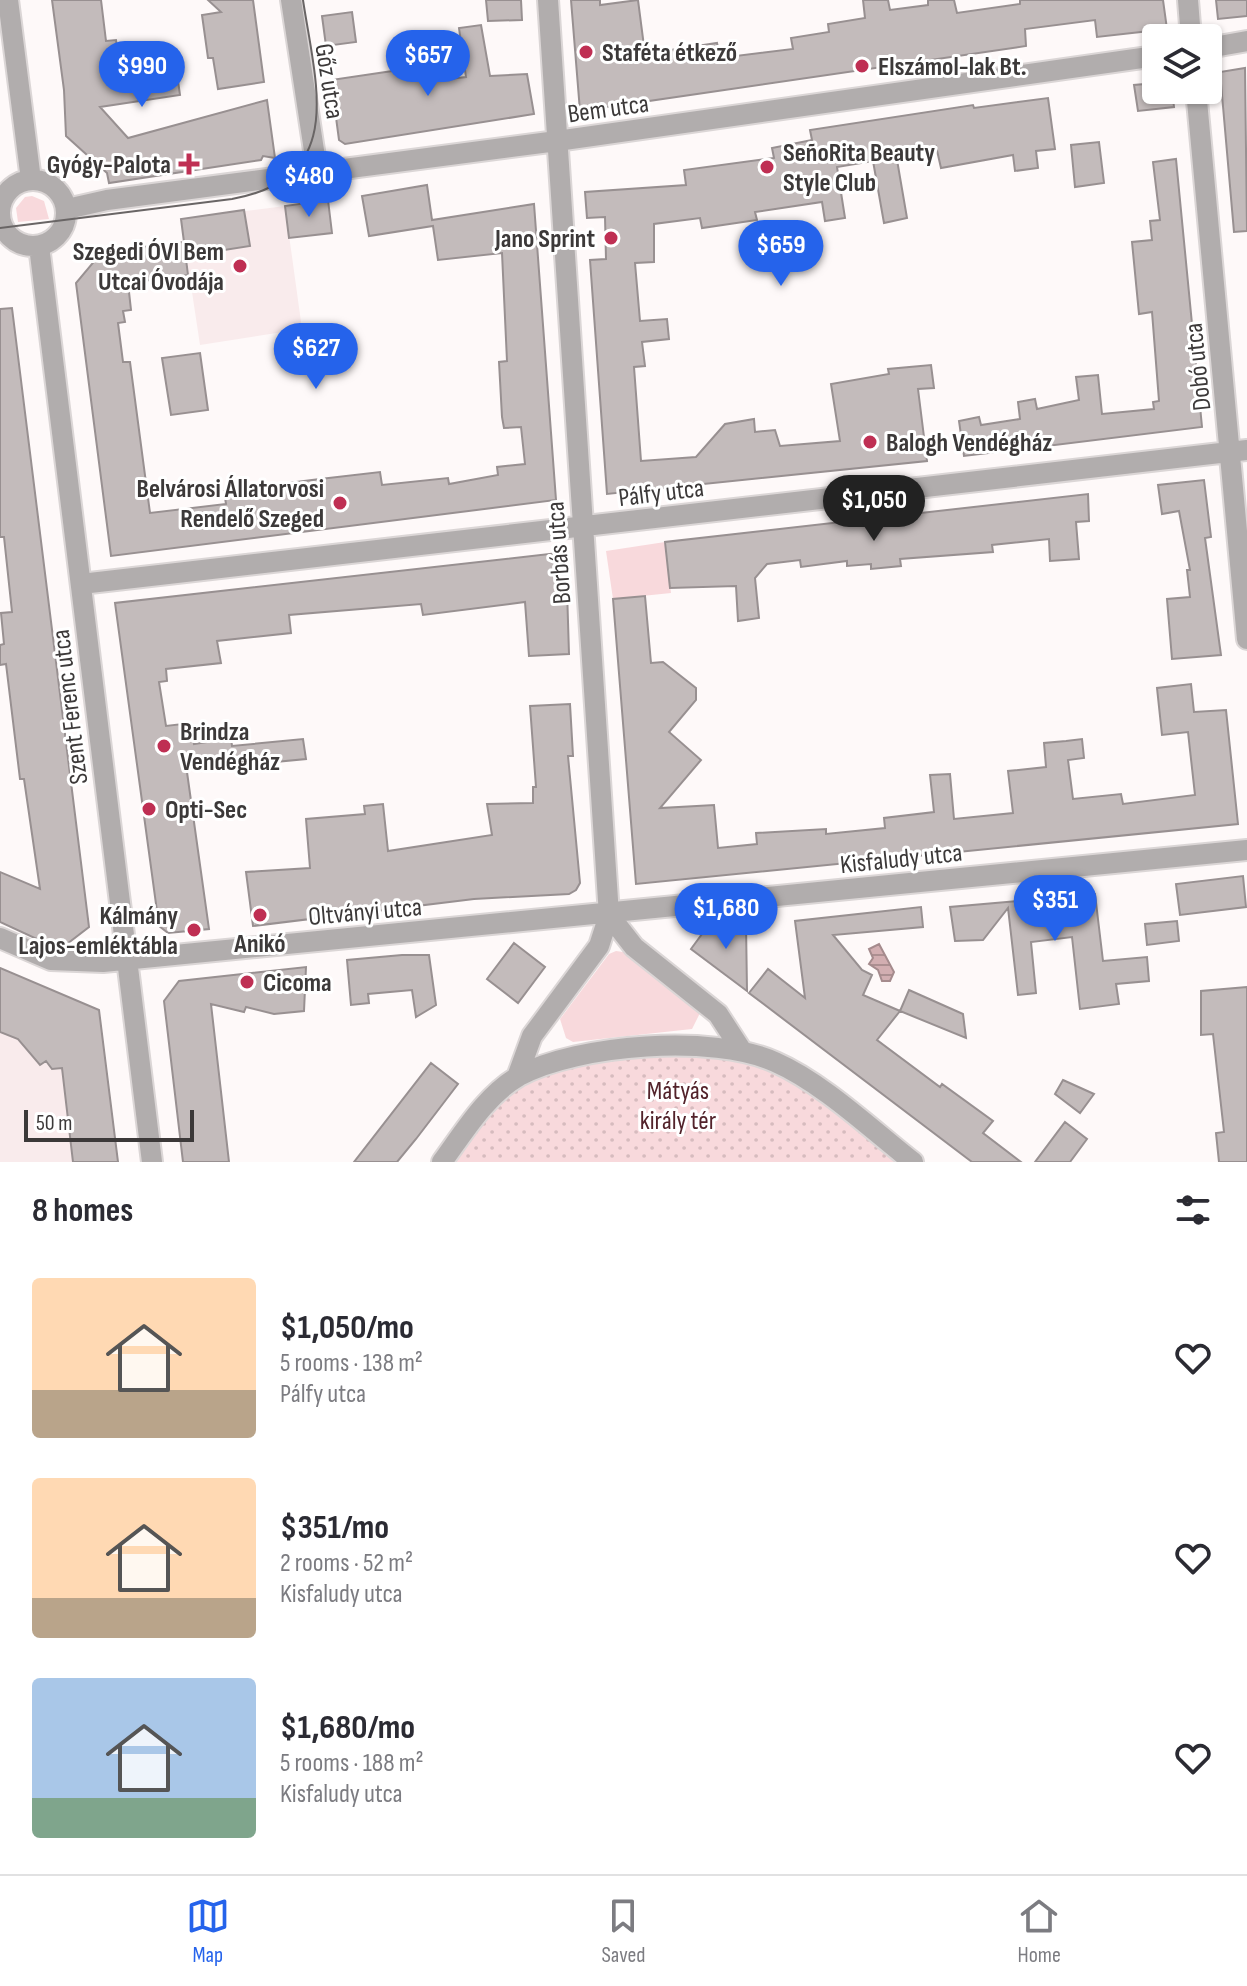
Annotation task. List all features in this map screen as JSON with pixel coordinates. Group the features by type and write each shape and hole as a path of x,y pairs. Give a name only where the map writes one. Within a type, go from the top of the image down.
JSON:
{"street":[{"path":"8,0 31,180"},
{"name":"Gőz utca","path":"291,0 317,170"},
{"name":"Borbás utca","path":"517,1077 532,1036 599,946 609,915 548,0"},
{"path":"1188,0 1190,24"},
{"path":"1222,45 1247,41"},
{"name":"Bem utca","path":"67,209 317,170 557,141 1142,58"},
{"name":"Dobó utca","path":"1198,104 1239,451 1247,639"},
{"path":"31,180 50,184 64,199 67,209 62,231 19,243 1,222 1,200 14,186 31,180"},
{"name":"Szent Ferenc utca","path":"19,243 81,584 152,1162"},
{"name":"Pálfy utca","path":"81,584 1239,451"},
{"name":"Kisfaludy utca","path":"609,915 1247,850"},
{"path":"609,915 634,947 718,1014 742,1051"},
{"name":"Oltványi utca","path":"0,938 51,960 126,960 609,915"},
{"path":"442,1162 483,1107 517,1077 545,1065 628,1050 717,1047 776,1062 813,1086 913,1162"}],"shaded area":[{"name":"Szegedi ÓVI Bem Utcai Óvodája","path":"285,206 302,329 200,345 181,219"},
{"path":"879,944 894,972 890,981 882,981 878,970 869,964 873,958 869,949"},
{"path":"0,968 99,1010 118,1162 0,1162"}],"green space":[{"path":"32,196 44,201 49,219 18,222 16,208 25,197"},
{"path":"665,542 671,593 613,599 606,551"},
{"path":"623,952 695,1007 700,1013 692,1029 573,1042 566,1038 560,1019 609,954"},
{"name":"Mátyás király tér","path":"628,1050 776,1062 913,1162 442,1162 517,1077"}],"building":[{"path":"52,0 101,0 106,41 116,40 122,82 177,74 180,95 100,107 128,138 267,100 275,158 263,156 261,160 109,183 107,173 66,136 64,90"},
{"path":"208,0 253,0 264,82 218,89 213,58 208,58 202,15 221,12"},
{"path":"486,0 521,0 522,20 488,21"},
{"path":"571,0 600,0 600,5 638,0 645,54 717,43 720,58 793,49 791,38 829,32 828,24 865,18 863,0 888,0 890,10 928,5 928,0 954,0 957,13 1020,4 1020,0 1163,0 1166,24 1142,24 1142,32 1097,37 1095,20 1025,29 1026,46 580,111"},
{"path":"1216,0 1247,0 1247,16 1218,19"},
{"path":"352,12 356,42 326,46 322,16"},
{"path":"481,25 490,76 527,74 534,114 345,144 339,140 331,80 420,67 422,82 466,77 459,28"},
{"path":"1245,68 1247,231 1234,232 1222,72"},
{"path":"1142,84 1142,104 1174,104 1174,107 1138,111 1134,85"},
{"path":"1048,98 1055,149 1036,151 1038,168 1015,171 1013,155 941,168 936,146 896,154 907,218 884,223 873,161 837,167 845,218 825,221 822,202 755,212 757,220 702,228 700,218 654,224 654,262 635,263 640,321 667,319 669,339 642,342 645,366 634,367 641,461 696,457 725,424 754,419 755,432 775,430 780,446 840,441 831,384 889,374 888,369 931,365 934,388 918,389 927,461 607,494 590,260 606,259 605,217 587,218 585,192 686,185 684,170 774,158 772,148 812,140 810,130 973,105 974,108"},
{"path":"1099,142 1104,183 1075,187 1071,145"},
{"path":"1176,159 1202,427 964,456 959,421 979,417 981,425 1020,419 1018,402 1035,399 1037,409 1079,400 1076,377 1098,375 1102,414 1154,409 1153,402 1159,401 1152,312 1139,314 1132,242 1152,240 1150,221 1160,220 1153,162"},
{"path":"427,185 432,220 534,204 556,500 111,556 76,283 102,252 184,242 181,219 244,210 250,246 186,256 184,243 188,275 128,283 131,310 123,311 125,322 118,323 123,362 130,362 150,513 226,504 224,491 380,472 382,485 448,478 449,484 498,475 497,467 525,464 521,427 504,428 502,417 499,362 507,361 502,253 438,260 433,226 369,236 362,196"},
{"path":"328,200 332,233 289,238 285,206"},
{"path":"12,308 89,927 63,947 54,947 0,922 0,872 40,889 24,779 20,779 6,664 0,665 0,645 4,644 1,613 12,612 4,537 0,537 0,309"},
{"path":"200,353 208,410 171,415 162,358"},
{"path":"1204,480 1211,537 1205,538 1221,655 1172,659 1167,599 1190,597 1187,570 1190,570 1179,511 1162,514 1158,485"},
{"path":"1088,494 1089,521 1076,522 1079,559 1050,561 1049,539 992,545 993,552 900,559 901,566 871,569 871,564 847,566 847,561 801,567 800,560 767,564 755,578 759,618 738,621 736,586 670,588 665,542"},
{"path":"558,553 566,557 569,654 529,656 525,602 423,615 421,604 289,615 291,633 217,641 221,663 166,669 167,681 159,682 166,726 191,723 194,744 231,738 232,746 303,739 306,759 234,766 233,759 186,765 209,929 168,933 159,926 115,603"},
{"path":"645,596 651,663 663,662 696,688 696,700 669,732 701,760 660,808 714,805 718,848 757,844 756,833 826,829 826,834 885,828 884,818 934,812 930,775 950,774 954,819 1013,813 1008,771 1046,767 1044,743 1082,739 1084,758 1068,760 1073,799 1121,794 1123,804 1195,795 1188,732 1162,735 1157,688 1191,684 1194,712 1226,710 1238,824 636,884 613,599"},
{"path":"570,704 573,756 568,756 580,883 576,890 569,894 474,899 253,926 246,872 310,868 306,819 365,814 364,806 383,804 388,851 492,835 487,804 533,803 533,787 536,787 530,706"},
{"path":"1243,876 1246,907 1180,915 1176,884"},
{"path":"1095,894 1103,961 1147,957 1149,981 1116,984 1119,1004 1080,1009 1072,937 1031,942 1036,993 1018,995 1008,908 983,940 955,941 950,907"},
{"path":"921,907 923,927 833,935 862,970 872,975 863,995 900,1011 877,1040 940,1087 942,1084 993,1121 983,1133 1021,1162 972,1162 749,993 768,969 805,998 795,921"},
{"path":"1177,921 1179,941 1147,945 1145,924"},
{"path":"746,924 747,991 691,949 705,930"},
{"path":"514,943 545,967 518,1003 487,979"},
{"path":"429,955 436,1005 416,1017 412,990 368,994 369,1003 351,1005 347,960"},
{"path":"306,967 304,1011 274,1014 246,1007 244,1012 211,1004 229,1162 183,1162 164,1001 179,981"},
{"path":"0,968 99,1010 118,1162 73,1162 62,1068 52,1069 46,1061 40,1065 18,1039 0,1032"},
{"path":"1247,987 1247,1162 1219,1162 1216,1133 1224,1132 1213,1034 1201,1035 1201,991"},
{"path":"909,990 963,1014 966,1038 900,1011"},
{"path":"431,1063 458,1084 416,1139 397,1162 354,1162"},
{"path":"1063,1080 1094,1094 1080,1113 1055,1094"},
{"path":"1065,1122 1087,1139 1070,1162 1035,1162"}],"tram line":[{"path":"0,228 232,199 269,188 293,171 308,149 316,124 314,64 303,0"}],"place":[{"name":"Staféta étkező","path":"586,52"},
{"name":"Elszámol-lak Bt.","path":"862,66"},
{"name":"Gyógy-Palota","path":"189,164"},
{"name":"SeñoRita Beauty Style Club","path":"767,167"},
{"name":"Jano Sprint","path":"611,238"},
{"name":"Szegedi ÓVI Bem Utcai Óvodája","path":"240,266"},
{"name":"Balogh Vendégház","path":"870,442"},
{"name":"Belvárosi Állatorvosi Rendelő Szeged","path":"340,503"},
{"name":"Brindza Vendégház","path":"164,746"},
{"name":"Opti-Sec","path":"149,809"},
{"name":"Anikó","path":"260,915"},
{"name":"Kálmány Lajos-emléktábla","path":"194,930"},
{"name":"Cicoma","path":"247,982"}]}
